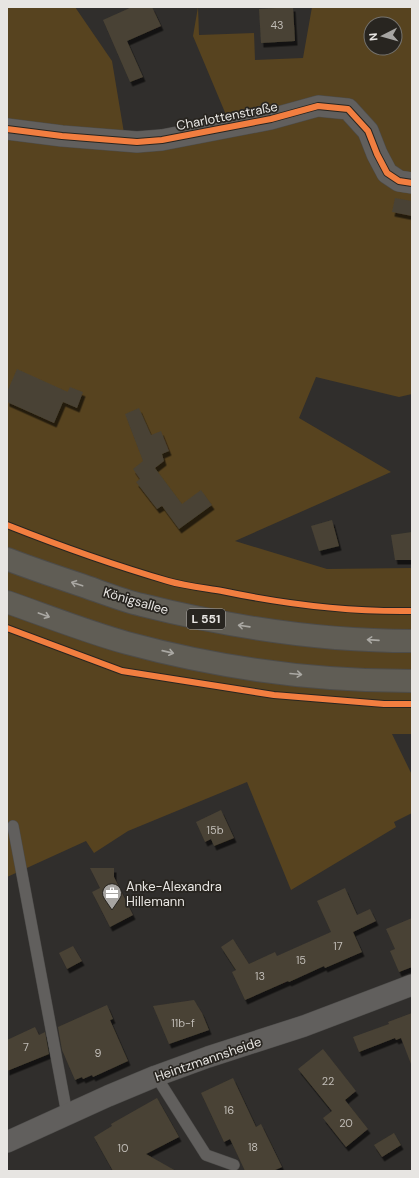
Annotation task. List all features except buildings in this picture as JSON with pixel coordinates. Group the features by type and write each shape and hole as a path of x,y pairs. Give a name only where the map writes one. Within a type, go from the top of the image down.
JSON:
{"main road":[{"name":"Königsallee","path":"7,558 28,567 140,605 229,624 318,636 389,641 412,641"},
{"path":"7,602 56,620 128,643 201,659 275,672 351,679 412,681"}],"street":[{"name":"Charlottenstraße","path":"7,129 62,136 137,142 162,140 271,119 318,106 348,109 368,131 377,154 387,173 399,181 412,183"},
{"name":"Heintzmannsheide","path":"7,1142 67,1114 156,1076 208,1057 304,1026 412,985"}],"lane":[{"path":"13,826 67,1114"},
{"path":"156,1076 206,1155 234,1165"}],"shaded area":[{"path":"7,7 75,7 112,61 124,133 160,133 229,122 193,36 198,7 199,35 254,33 255,60 303,58 312,7 412,7 412,394 399,397 316,377 299,418 391,472 235,541 327,569 412,568 412,734 392,734 412,775 412,813 394,822 396,827 291,890 247,782 128,831 94,853 86,841 7,877"}],"cycle path":[{"path":"7,129 62,136 137,142 162,140 271,119 318,106 348,109 368,131 377,154 387,173 399,181 412,183"},
{"path":"7,525 107,562 181,584 269,600 340,609 412,611"},
{"path":"7,628 122,671 274,695 384,704 412,704"}],"place":[{"name":"Anke-Alexandra Hillemann","path":"112,910"}]}
